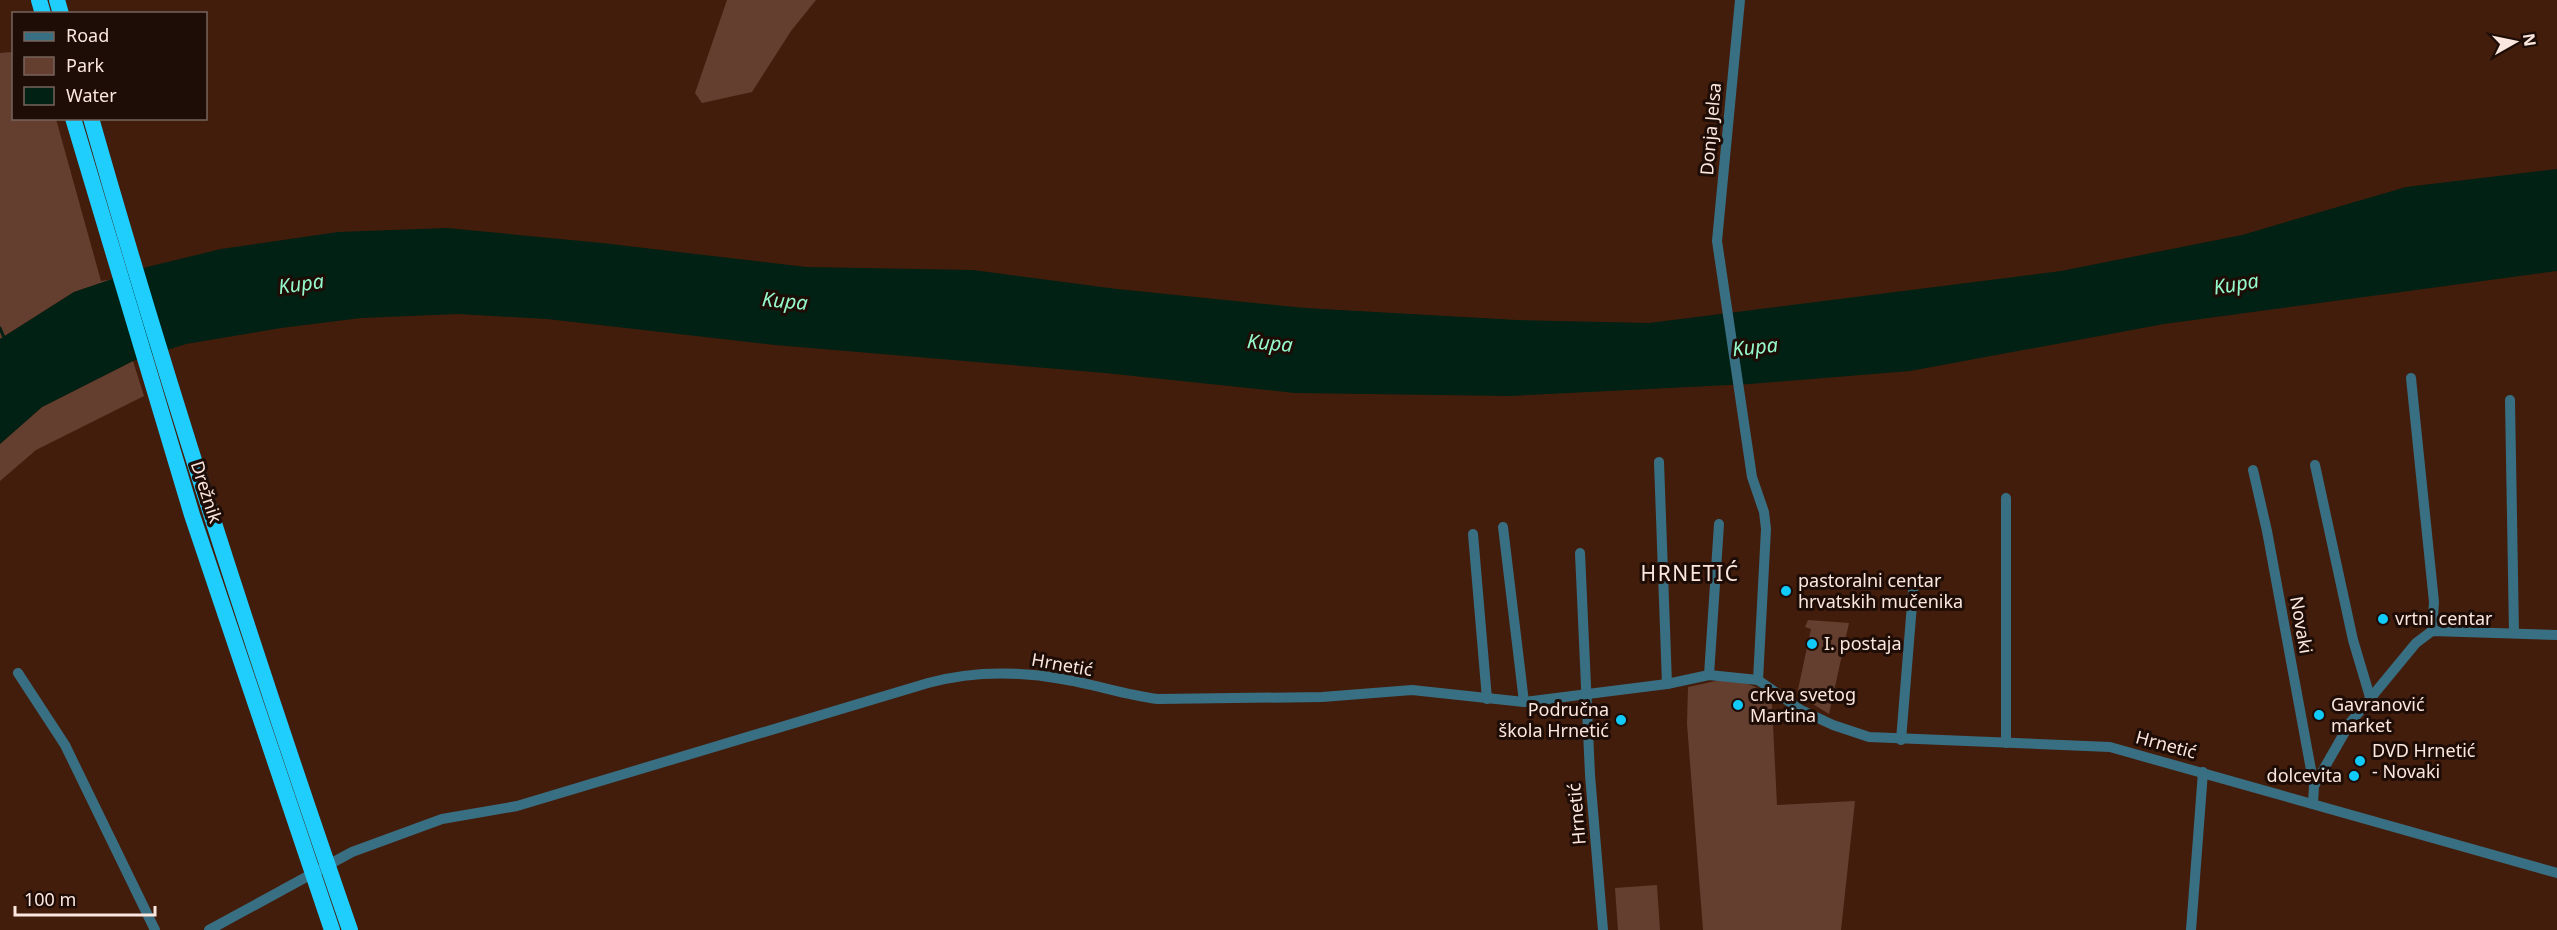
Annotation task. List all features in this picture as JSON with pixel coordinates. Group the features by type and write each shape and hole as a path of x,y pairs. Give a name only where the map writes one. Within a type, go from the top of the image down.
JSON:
{"highway":[{"name":"Drežnik","path":"74,120 192,515 332,930"},
{"name":"Drežnik","path":"92,120 208,507 350,930"}],"street":[{"name":"Donja Jelsa","path":"1740,0 1717,241 1752,477 1764,513 1766,530 1758,680"},
{"path":"2411,378 2434,602 2432,631 2557,635"},
{"path":"2510,400 2514,633"},
{"path":"1659,462 1665,578 1667,684"},
{"path":"2315,465 2353,640 2370,697"},
{"name":"Novaki","path":"2253,470 2267,531 2314,786 2313,804"},
{"path":"2006,498 2006,743"},
{"path":"1709,675 1719,524"},
{"path":"1503,527 1524,702"},
{"path":"1473,534 1487,699"},
{"path":"1580,553 1588,695"},
{"path":"1901,740 1914,580"},
{"name":"Novaki","path":"2314,786 2350,723 2416,643 2432,631"},
{"path":"18,673 65,745 155,930"},
{"name":"Hrnetić","path":"209,930 352,852 442,819 517,806 928,683 967,675 1015,674 1046,677 1131,696 1158,699 1322,697 1412,690 1524,702 1667,684 1709,675 1758,680 1801,710 1833,725 1869,737 2110,747 2313,804"},
{"name":"Hrnetić","path":"1588,695 1590,775 1603,930"},
{"path":"2191,930 2204,772"},
{"path":"2313,804 2557,873"}],"green space":[{"path":"727,0 816,0 791,31 752,92 702,103 695,93"},
{"path":"12,52 12,120 56,120 101,281 114,279 74,292 0,339 0,53"},
{"path":"133,361 144,396 36,450 0,481 0,444 42,407"},
{"path":"1808,620 1849,623 1829,714 1797,694 1811,629 1805,627"},
{"path":"1725,679 1746,683 1759,689 1772,705 1777,805 1855,801 1841,930 1703,930 1687,724 1688,687"},
{"path":"1657,885 1660,930 1618,930 1615,888"}],"water":[{"name":"Kupa","path":"2557,169 2557,271 2164,324 1910,371 1750,384 1510,396 1295,393 1105,373 775,345 547,319 458,314 361,318 281,328 186,344 133,361 42,407 0,444 0,339 74,292 147,267 221,249 338,232 447,228 602,243 806,267 973,270 1117,289 1305,308 1517,320 1649,323 2061,271 2242,235 2406,187"}],"waterway":[{"path":"0,328 5,340"}],"place":[{"name":"pastoralni centar hrvatskih mučenika","path":"1786,591"},
{"name":"vrtni centar","path":"2383,619"},
{"name":"I. postaja","path":"1812,644"},
{"name":"crkva svetog Martina","path":"1738,705"},
{"name":"Gavranović market","path":"2319,715"},
{"name":"Područna škola Hrnetić","path":"1621,720"},
{"name":"DVD Hrnetić - Novaki","path":"2360,761"},
{"name":"dolcevita","path":"2354,776"}],"district":[{"name":"HRNETIĆ","path":"1690,574"}]}
